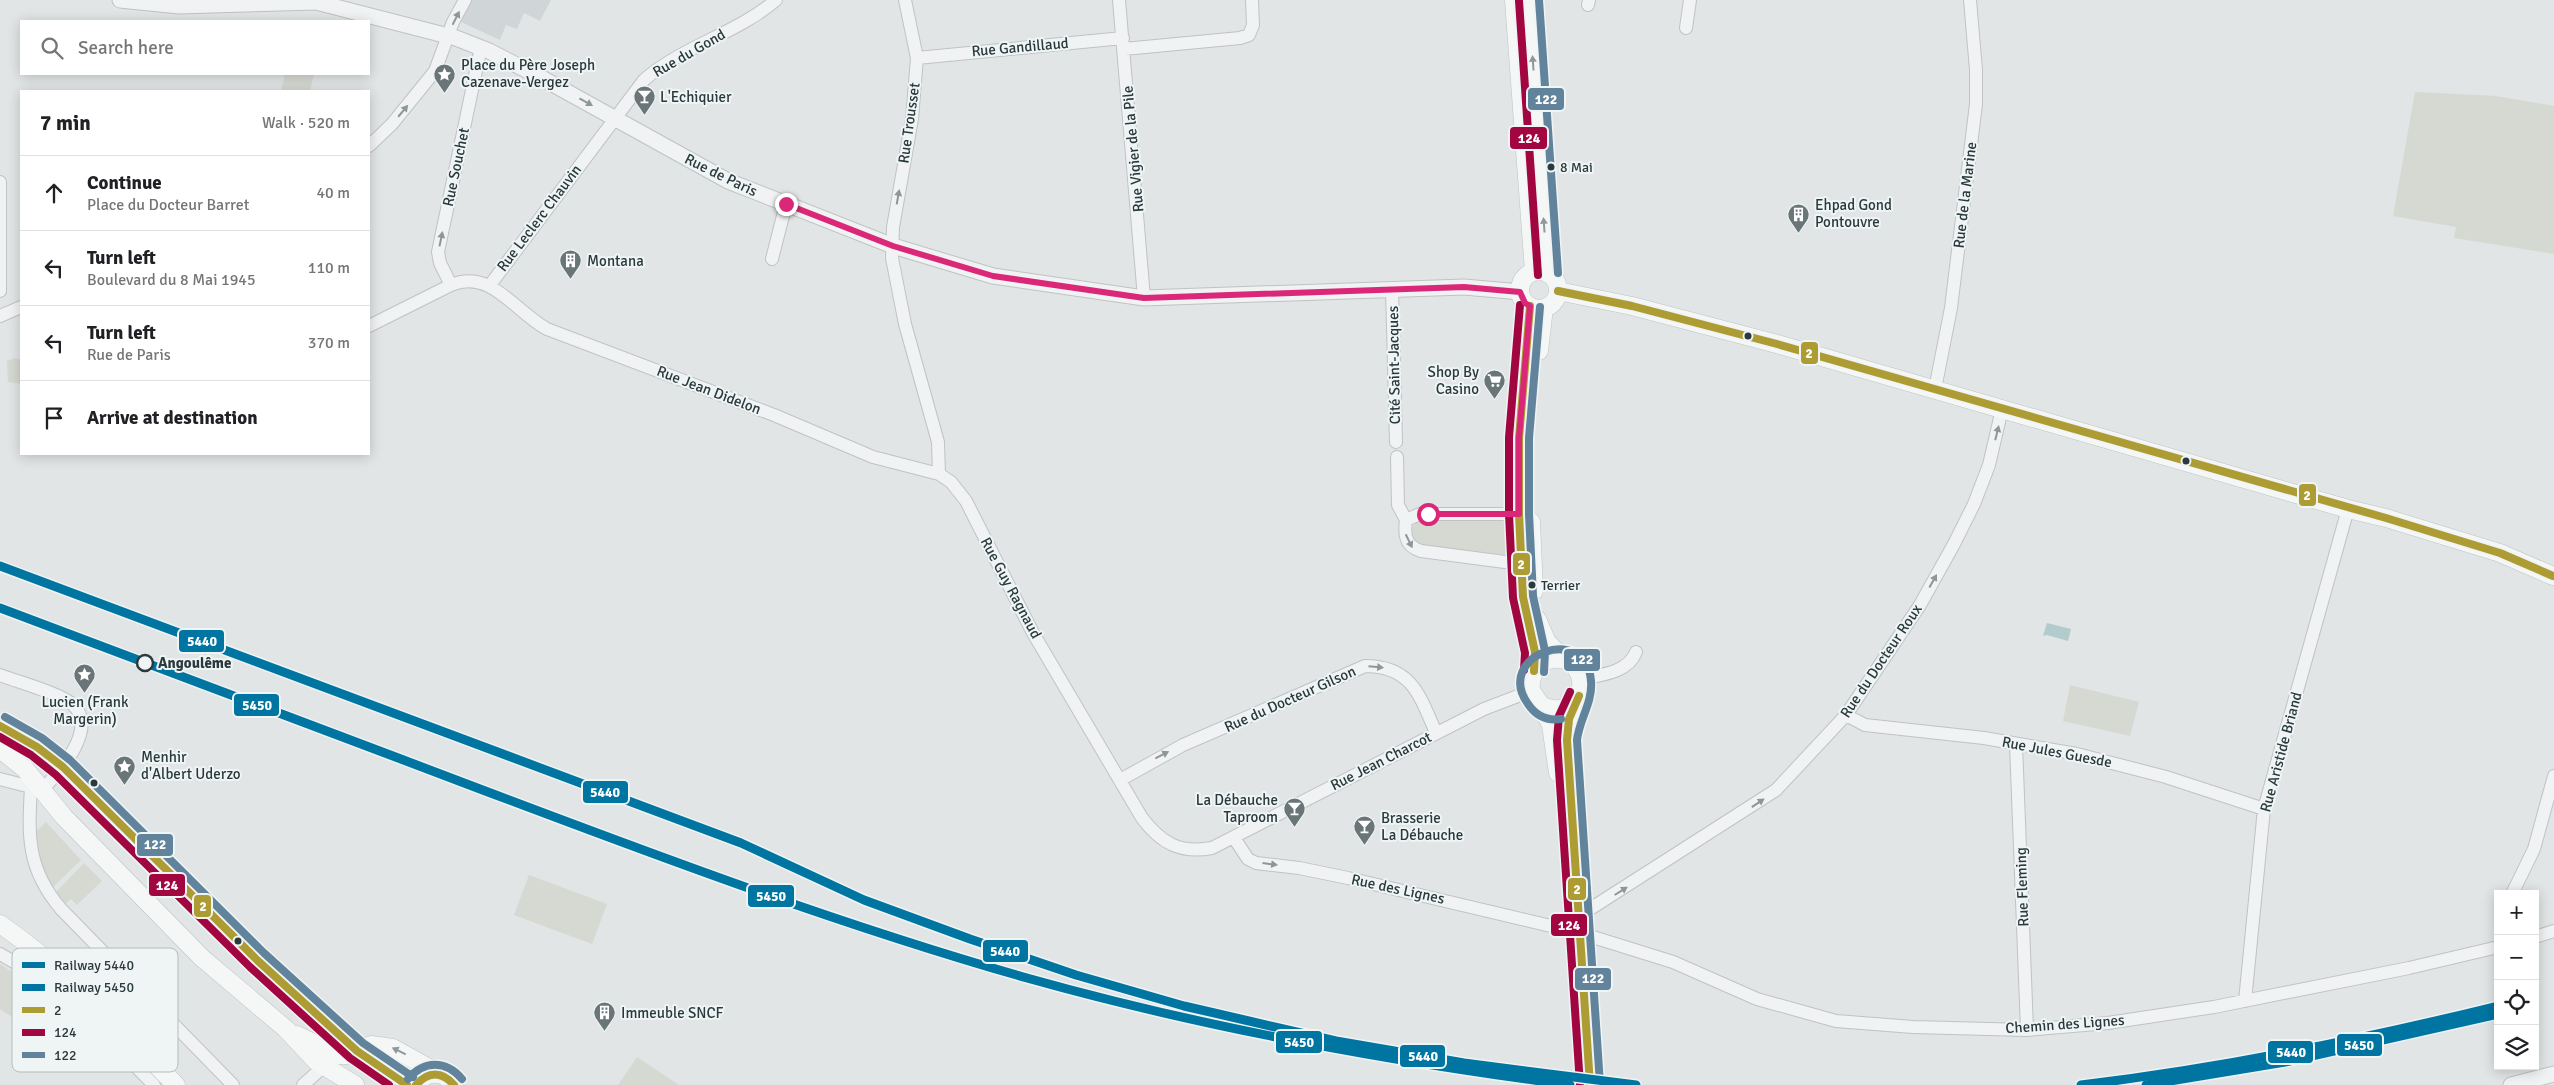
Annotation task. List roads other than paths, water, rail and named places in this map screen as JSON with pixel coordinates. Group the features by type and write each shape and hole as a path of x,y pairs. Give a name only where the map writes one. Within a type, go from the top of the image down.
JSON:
{"main road":[{"path":"1514,0 1541,273"},
{"path":"1529,0 1541,273"},
{"path":"1531,302 1553,302 1558,291 1556,281 1541,273"},
{"path":"1541,273 1524,280 1531,302 1533,574 1537,617 1543,636 1552,650 1578,671 1581,679 1579,696 1569,719 1567,733 1570,844 1576,919 1579,1002 1579,1085"},
{"path":"1558,291 1632,306 1935,389 2348,509 2386,518 2500,553 2554,575 2554,586"},
{"path":"1531,302 1519,438 1520,564 1524,609 1535,652 1536,698 1548,719 1553,734 1570,844"},
{"path":"1534,671 1538,666 1551,659 1566,661"},
{"path":"1536,698 1558,710 1566,708 1579,696"},
{"path":"0,749 12,757 36,787 202,958 286,1029 323,1067 354,1084"},
{"path":"0,924 32,948"},
{"path":"1579,1002 1590,1085"},
{"path":"286,1029 329,1052 347,1055 371,1045 393,1048 444,1075 454,1085"},
{"path":"354,1084 350,1070 357,1051"},
{"path":"163,1072 176,1085"},
{"path":"416,1085 423,1077 438,1073"}],"street":[{"name":"Rue de Paris","path":"120,0 179,6 297,1 316,2 448,36 480,47 728,181 893,246 993,276 1144,298 1464,287 1531,302"},
{"path":"370,145 392,124 435,71 448,36 465,0"},
{"name":"Rue du Gond","path":"614,118 644,80 665,64 760,13 776,0"},
{"name":"Rue Trousset","path":"893,246 893,227 912,119 917,58 905,0"},
{"name":"Rue Vigier de la Pile","path":"1119,0 1144,298"},
{"name":"Rue Gandillaud","path":"917,58 1240,38 1248,35 1253,26 1252,0"},
{"path":"1686,28 1690,0"},
{"name":"Rue de la Marine","path":"1935,389 1951,308 1976,104 1976,70 1970,0"},
{"name":"Rue Souchet","path":"451,284 440,263 438,252 480,47"},
{"name":"Rue Leclerc Chauvin","path":"370,325 451,284 469,279 490,285 520,242 536,226 614,118"},
{"path":"0,182 0,291"},
{"path":"772,259 786,204"},
{"path":"893,246 893,274 938,442 939,474"},
{"name":"Rue Jean Didelon","path":"490,285 535,322 547,328 774,415 872,457 939,474"},
{"name":"Cité Saint-Jacques","path":"1392,288 1396,442"},
{"path":"0,316 20,307"},
{"name":"Rue du Docteur Roux","path":"1576,919 1776,790 1846,715 1920,605 1974,504 1989,465 1999,408"},
{"path":"1397,457 1398,505 1406,520 1406,537 1413,549 1520,564"},
{"name":"Rue Guy Ragnaud","path":"939,474 951,482 966,501 1033,632 1151,830 1174,848 1201,850 1212,848 1234,838"},
{"name":"Rue Aristide Briand","path":"2245,1001 2264,809 2348,509"},
{"path":"1406,520 1420,514 1519,514"},
{"path":"1581,679 1622,668 1634,659 1636,652"},
{"name":"Rue du Docteur Gilson","path":"1120,780 1184,745 1365,666 1389,669 1408,680 1416,690 1436,733"},
{"path":"0,675 65,700 76,708 80,717 81,728 68,762 36,787 29,844 36,870 46,891 99,948"},
{"name":"Rue Jean Charcot","path":"1234,838 1501,701 1536,698"},
{"name":"Rue Jules Guesde","path":"1846,715 1864,725 2016,744 2077,754 2157,775 2264,809"},
{"name":"Rue Fleming","path":"2016,744 2027,1030"},
{"path":"2514,890 2534,849 2554,776"},
{"path":"0,778 36,787"},
{"name":"Rue des Lignes","path":"1234,838 1248,860 1256,863 1299,868 1513,916 1576,919"},
{"name":"Chemin des Lignes","path":"1576,919 1757,999 1836,1021 1913,1027 2027,1030 2108,1023 2245,1001 2409,968 2494,948"},
{"path":"2539,936 2554,932"},
{"path":"0,954 12,962"},
{"path":"178,1029 232,1085"},
{"path":"303,1085 323,1067"},
{"path":"141,1072 154,1085"},
{"path":"2511,1085 2554,1074"}],"water":[{"path":"2047,623 2071,629 2068,641 2047,635 2043,636"}],"rail line":[{"name":"5440","path":"0,566 741,843 864,900 1076,975 1184,1006 1336,1041 1464,1063 1636,1085"},
{"name":"5450","path":"0,608 683,865 888,936 957,957 1094,996 1229,1028 1365,1054 1570,1085"},
{"name":"5440","path":"2081,1085 2291,1052 2494,1007"},
{"name":"5450","path":"2146,1085 2285,1062 2494,1015"}],"place":[{"name":"Place du Père Joseph Cazenave-Vergez","path":"445,93"},
{"name":"L'Echiquier","path":"644,116"},
{"name":"8 Mai","path":"1551,167"},
{"name":"Ehpad Gond Pontouvre","path":"1799,233"},
{"name":"Montana","path":"571,280"},
{"name":"Shop By Casino","path":"1495,400"},
{"name":"Terrier","path":"1532,585"},
{"name":"Angoulême","path":"145,663"},
{"name":"Lucien (Frank Margerin)","path":"85,693"},
{"name":"Menhir d'Albert Uderzo","path":"125,785"},
{"name":"La Débauche Taproom","path":"1294,828"},
{"name":"Brasserie La Débauche","path":"1365,846"},
{"name":"Immeuble SNCF","path":"605,1032"}]}
